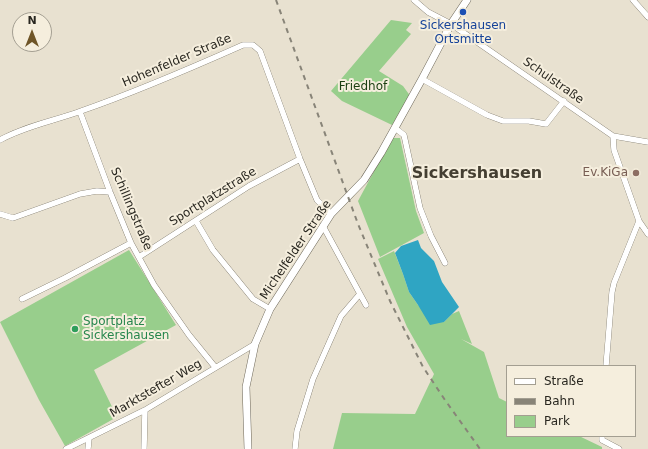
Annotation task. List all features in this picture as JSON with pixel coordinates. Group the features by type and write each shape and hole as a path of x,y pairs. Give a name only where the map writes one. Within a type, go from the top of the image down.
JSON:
{"street":[{"name":"Schulstraße","path":"414,0 428,12 451,24 612,136 648,142"},
{"name":"Michelfelder Straße","path":"248,449 246,387 254,344 270,309 331,214 364,180 396,128 451,24 467,0"},
{"path":"633,0 648,17"},
{"name":"Hohenfelder Straße","path":"0,140 42,123 80,112 164,80 243,45 253,45 260,52 317,200 331,214"},
{"path":"422,79 487,115 503,121 528,121 546,124 564,102"},
{"name":"Schillingstraße","path":"80,112 131,243 154,285 189,335 215,367"},
{"path":"396,128 404,135 420,208 431,236 446,263"},
{"path":"612,136 617,160 638,221 648,234"},
{"name":"Sportplatzstraße","path":"139,257 249,186 300,159"},
{"path":"0,214 13,218 80,194 98,191 110,192"},
{"path":"196,221 213,250 253,299 270,309"},
{"path":"606,365 612,292 614,283 638,221"},
{"path":"323,226 331,237 366,305"},
{"path":"22,299 131,243"},
{"path":"295,449 297,431 313,379 340,316 360,295"},
{"name":"Marktstefter Weg","path":"66,449 145,410 254,344"},
{"path":"144,449 145,410"},
{"path":"602,437 602,440 619,449"},
{"path":"88,438 88,449"}],"green space":[{"name":"Friedhof","path":"391,20 412,23 406,30 411,34 379,71 403,86 411,97 392,125 342,101 331,91"},
{"path":"392,138 400,138 416,211 424,233 380,257 358,201"},
{"path":"129,250 176,325 94,370 117,417 65,446 39,400 0,322"},
{"path":"394,251 409,292 418,305 444,322 452,314 459,311 472,344 461,339 484,352 499,398 506,402 506,437 581,437 602,447 602,449 333,449 342,413 415,414 434,374 407,327 378,259"}],"water":[{"path":"418,240 421,248 434,261 442,282 459,307 444,322 430,325 409,292 395,253 401,246"}],"railway":[{"path":"276,0 358,224 390,301 423,367 480,449"}],"place":[{"name":"Sickershausen Ortsmitte","path":"463,12"},
{"name":"Ev.KiGa","path":"636,173"},
{"name":"Sportplatz Sickershausen","path":"75,329"}],"district":[{"name":"Sickershausen","path":"477,174"}]}
